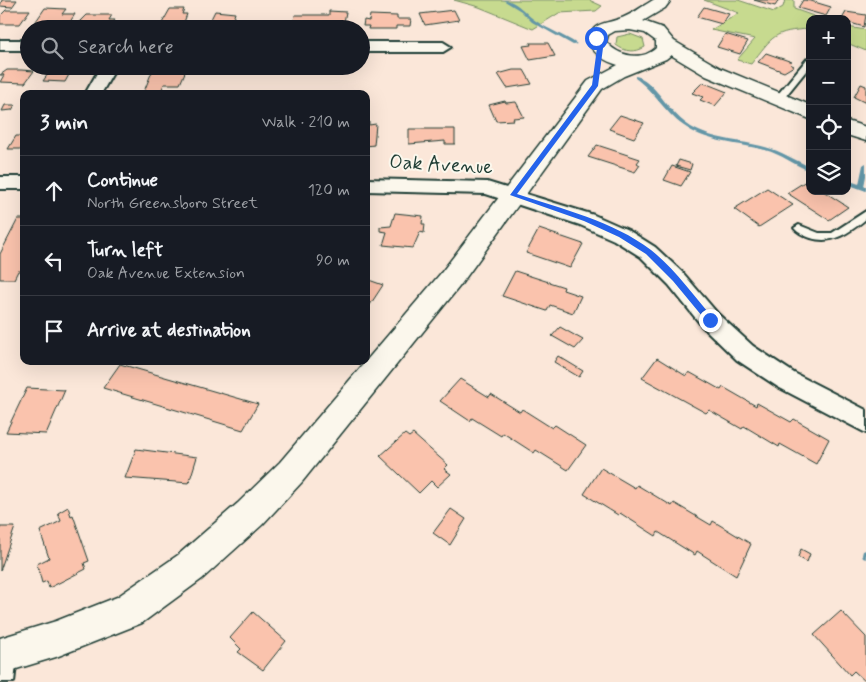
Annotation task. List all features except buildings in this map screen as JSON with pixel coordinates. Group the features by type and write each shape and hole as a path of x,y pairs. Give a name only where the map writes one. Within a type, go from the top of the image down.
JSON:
{"main road":[{"path":"1,663 129,610 190,567 219,543 291,472 450,280 595,86 617,72 663,54 664,40 660,2 624,24"},
{"path":"595,86 600,48 596,38 599,33 610,26 624,24 645,26 713,72 806,111"},
{"path":"600,48 622,60 646,60 713,72"},
{"path":"851,128 866,134"}],"street":[{"path":"0,45 20,45"},
{"path":"370,47 443,47"},
{"path":"95,90 104,75"},
{"path":"0,183 20,183"},
{"name":"Oak Avenue","path":"370,184 480,187 513,195 586,220 621,235 648,252 676,279 710,320 745,353 786,380 866,422"}],"lane":[{"path":"777,100 806,66"},
{"path":"799,228 810,235 823,239 832,237 866,214"}],"green space":[{"path":"454,0 589,0 602,6 596,11 559,13 533,29 479,7"},
{"path":"704,0 738,0 774,12 783,7 785,0 794,0 794,9 811,15 806,15 806,29 788,31 775,37 764,47 751,64 737,60 755,39 711,30 739,13"},
{"path":"851,28 866,30 866,51 851,45"},
{"path":"630,34 643,39 645,47 630,51 616,45 617,37"}],"waterway":[{"path":"505,0 522,10 533,21 575,44"},
{"path":"637,77 651,89 682,123 690,128 708,136 770,150 806,167"},
{"path":"861,186 866,165"},
{"path":"851,183 866,189"}],"route":[{"path":"596,38 600,48 595,86 513,195 586,220 621,235 648,252 676,279 710,320"}]}
